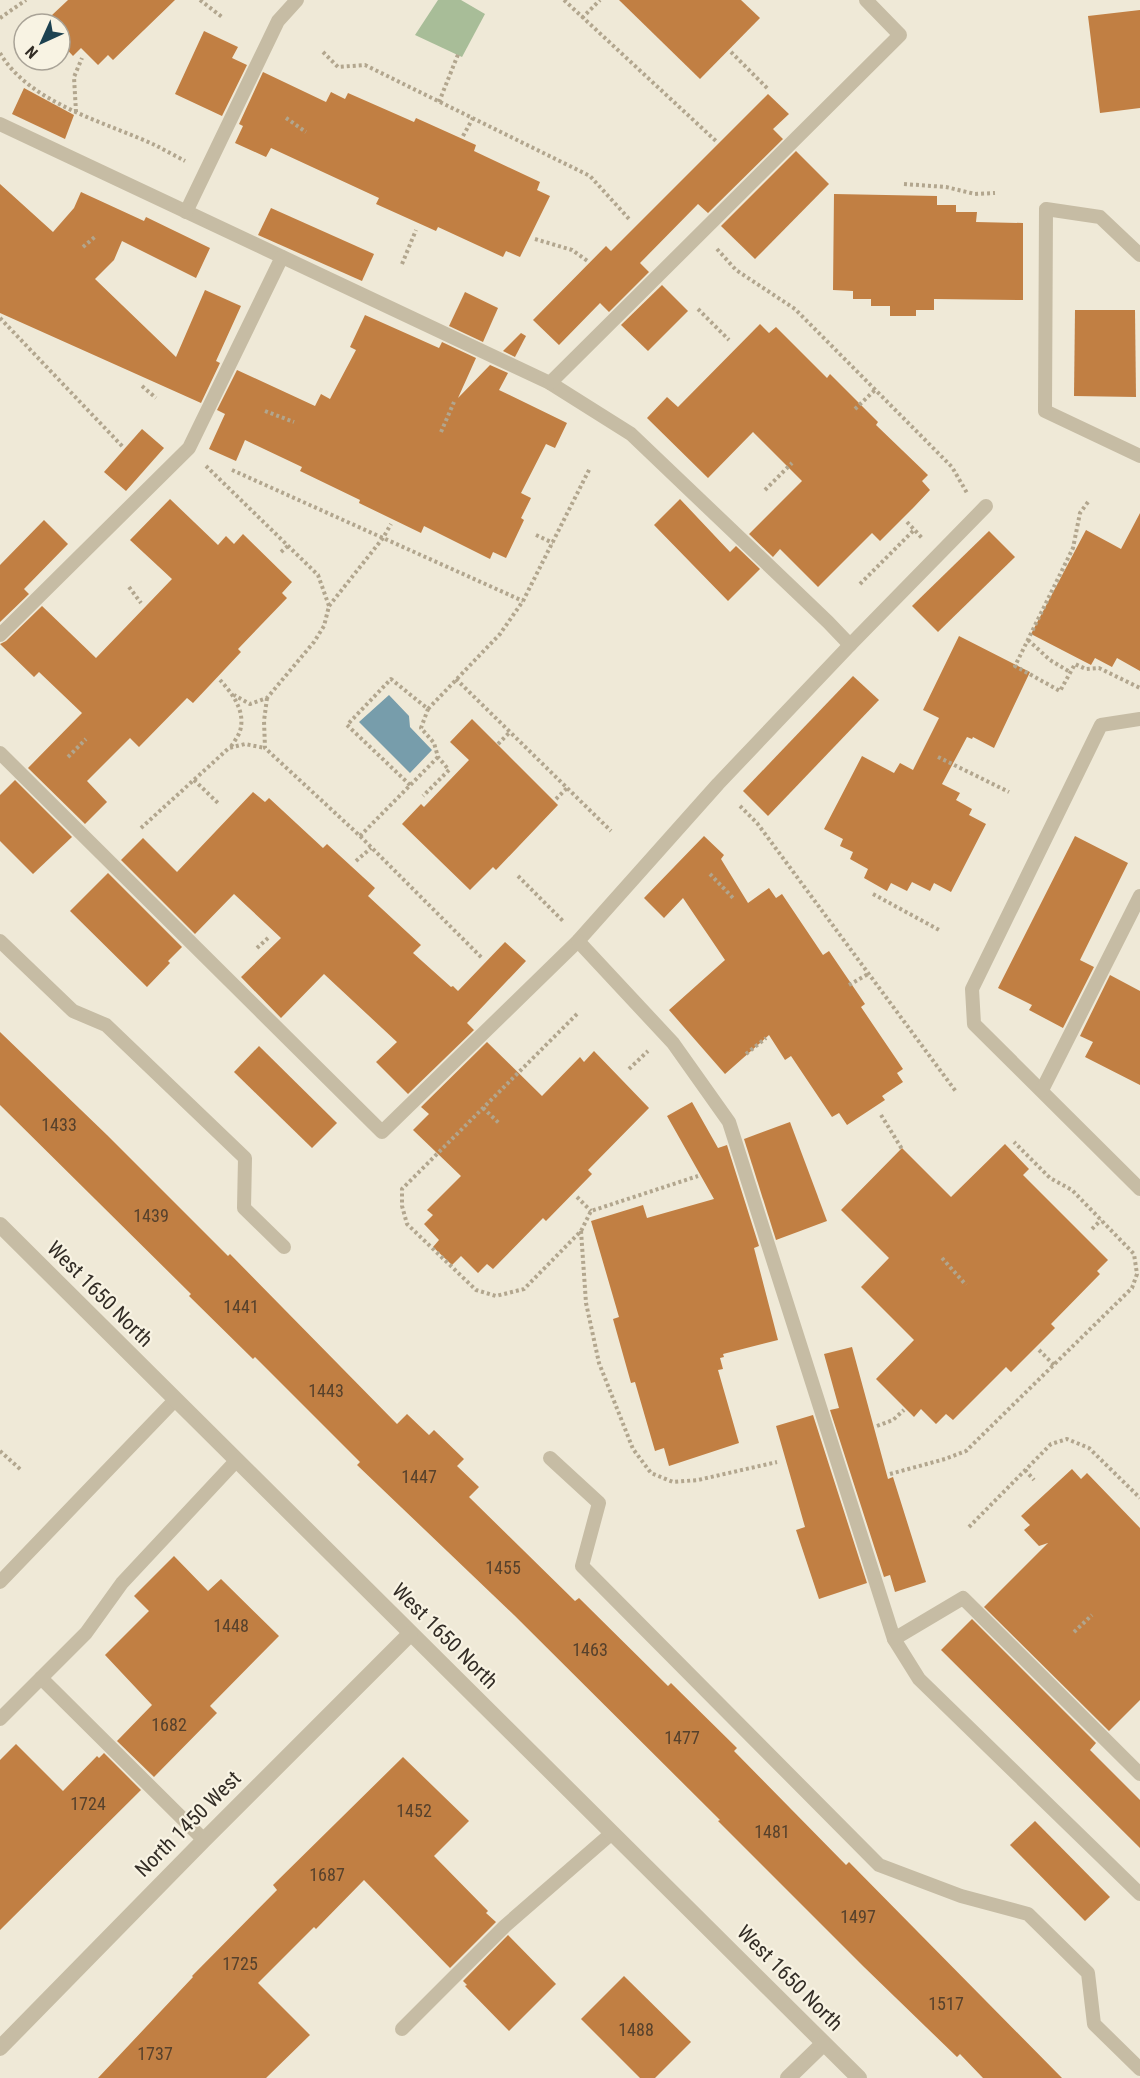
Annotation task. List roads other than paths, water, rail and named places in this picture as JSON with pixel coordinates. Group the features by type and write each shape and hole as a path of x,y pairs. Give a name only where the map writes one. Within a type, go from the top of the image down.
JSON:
{"street":[{"name":"West 1650 North","path":"0,1225 859,2078"},
{"name":"North 1450 West","path":"0,2048 410,1634"},
{"path":"788,2078 823,2044"}],"lane":[{"path":"186,212 278,21 297,0"},
{"path":"550,383 900,35 866,0"},
{"path":"0,124 550,383 631,434 850,645"},
{"path":"1140,255 1100,218 1046,209 1045,411 1140,456"},
{"path":"0,635 189,448 282,257"},
{"path":"0,753 382,1132 578,941 718,784 986,506"},
{"path":"1140,719 1101,725 972,989 974,1023 1140,1189"},
{"path":"1042,1090 1140,896"},
{"path":"0,940 73,1011 106,1025 245,1158 244,1208 284,1247"},
{"path":"578,941 673,1043 729,1122 894,1639 920,1679 1140,1894"},
{"path":"0,1582 175,1400"},
{"path":"550,1458 599,1503 582,1566 879,1865 961,1896 1028,1914 1088,1973 1094,2024 1140,2069"},
{"path":"0,1719 86,1633 122,1583 236,1461"},
{"path":"894,1639 963,1598 1140,1774"},
{"path":"41,1678 204,1840"},
{"path":"402,2029 505,1926 612,1833"}],"water":[{"path":"389,695 409,716 410,727 432,750 410,773 359,722"}]}
